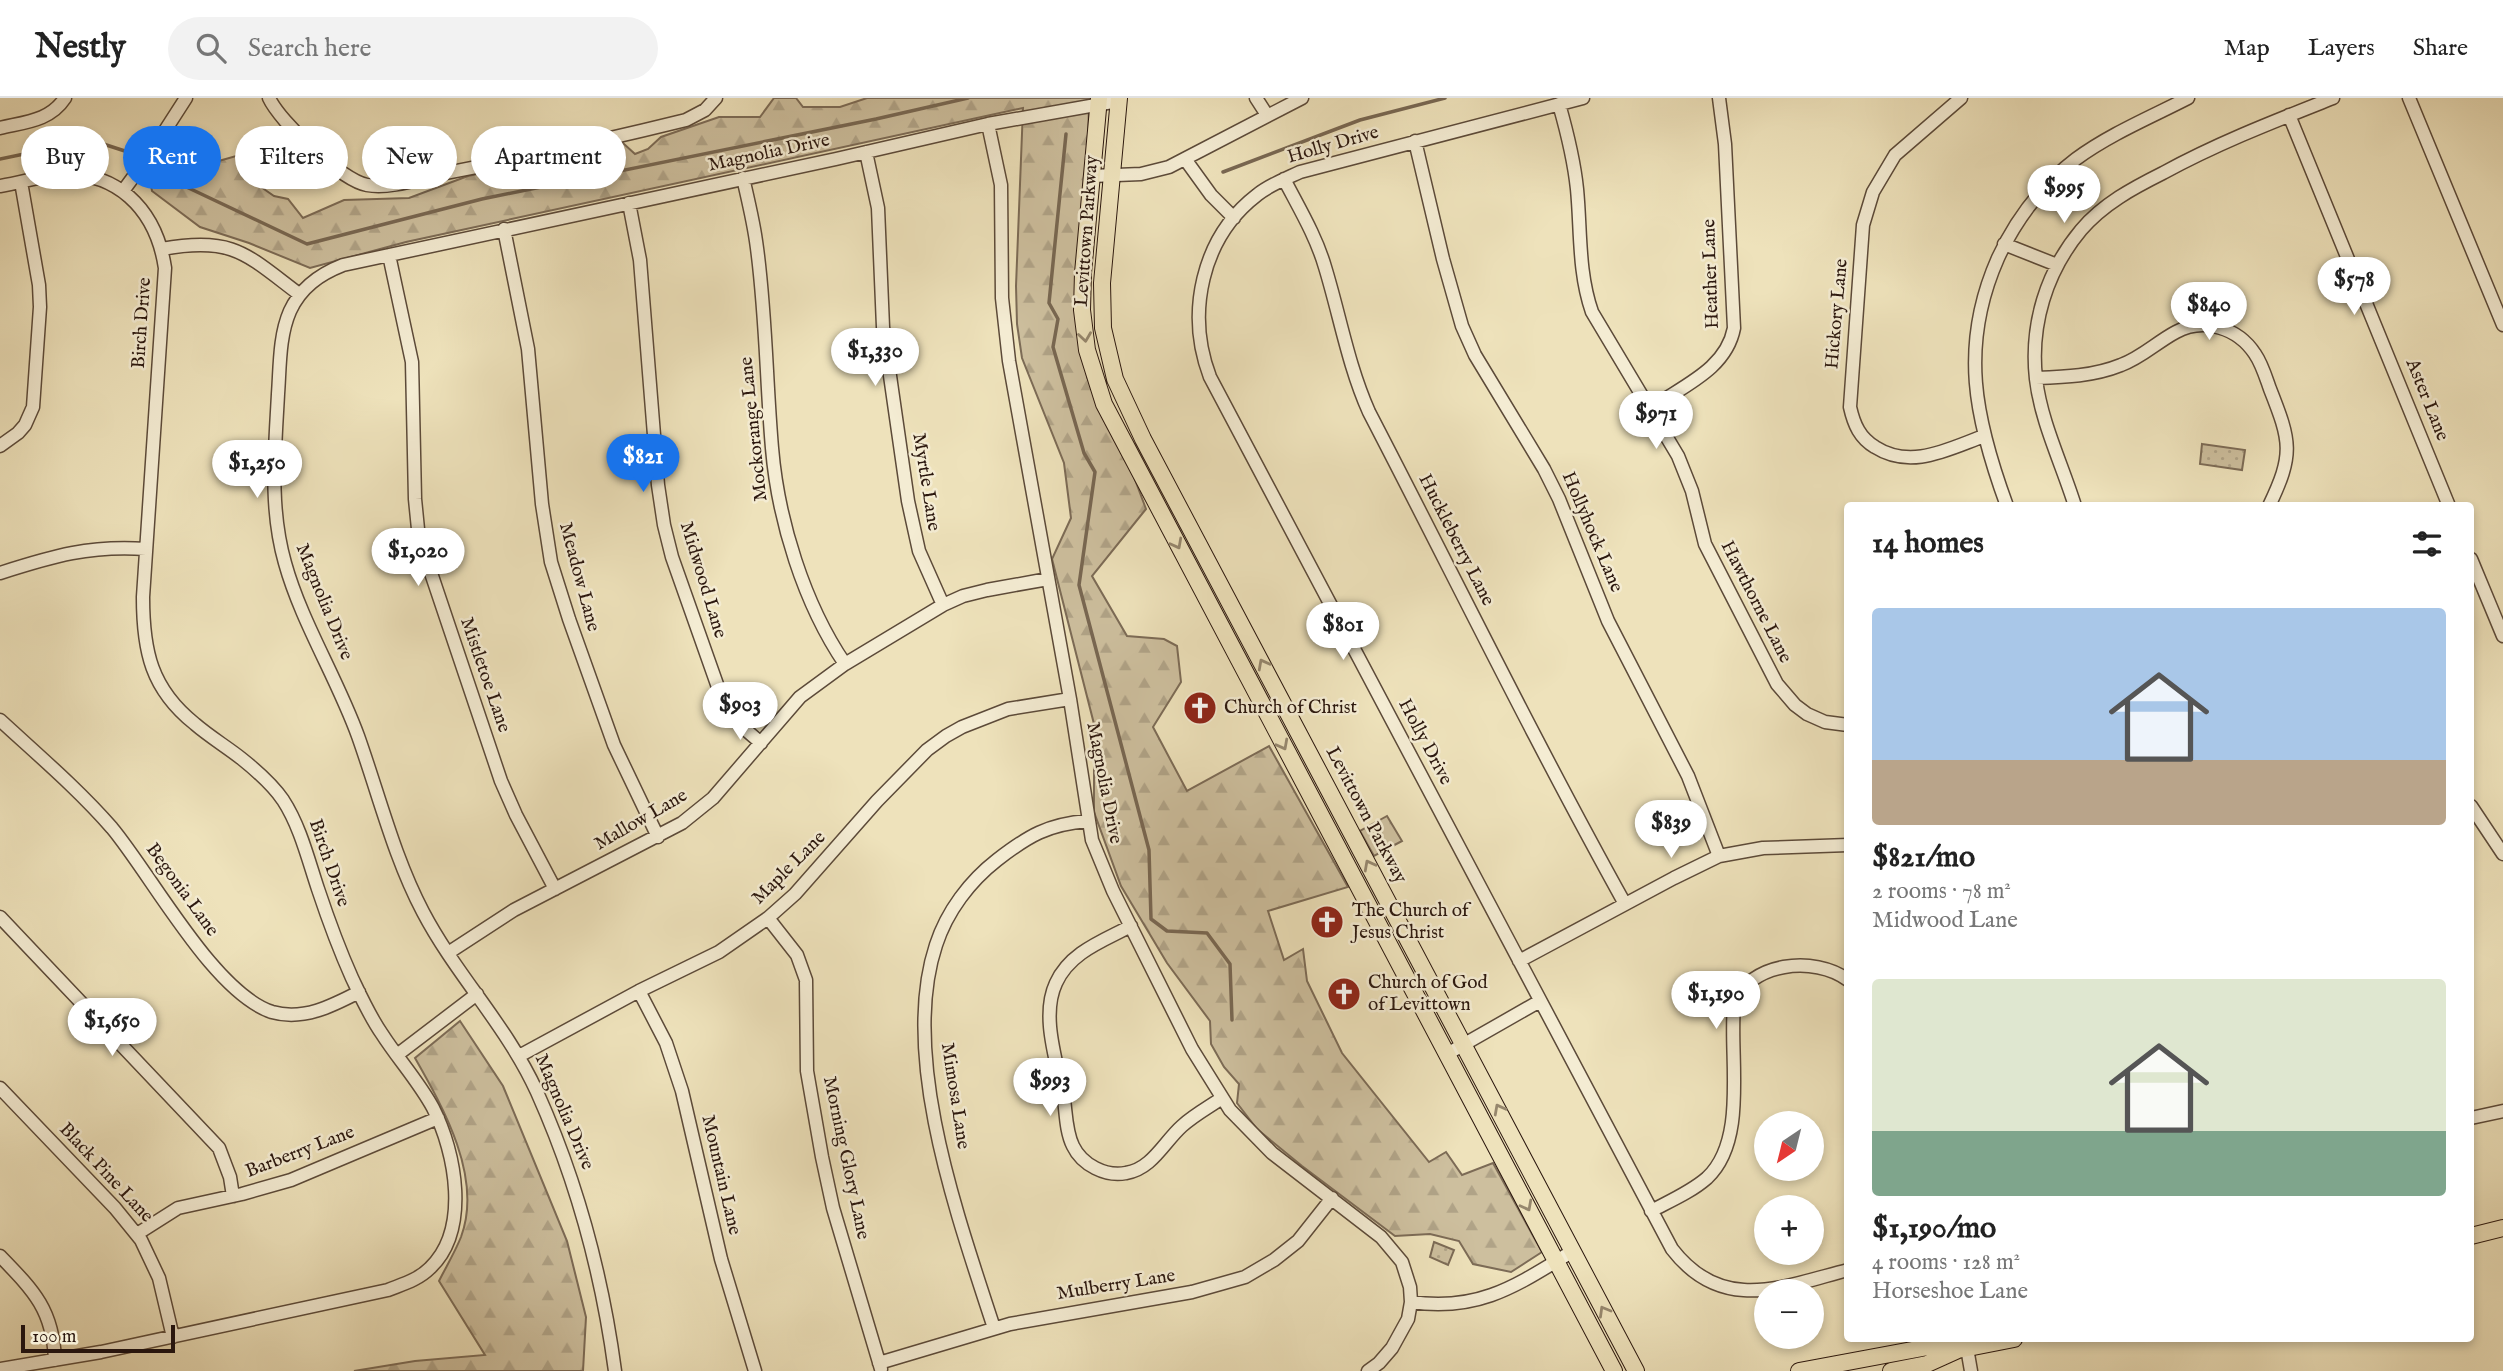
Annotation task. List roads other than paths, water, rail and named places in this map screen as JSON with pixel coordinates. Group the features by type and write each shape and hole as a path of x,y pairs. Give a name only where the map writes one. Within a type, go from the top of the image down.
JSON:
{"main road":[{"name":"Levittown Parkway","path":"1119,99 1101,308 1105,341 1115,379 1150,451 1636,1371"},
{"name":"Levittown Parkway","path":"1098,101 1082,310 1087,350 1104,404 1614,1371"},
{"path":"2474,1235 2503,1228"},
{"path":"1891,1371 1927,1364 1962,1349 1998,1342"},
{"path":"1799,1371 1928,1347 1962,1349"}],"street":[{"path":"0,128 43,118 65,98"},
{"path":"123,191 186,98"},
{"path":"268,98 276,111 334,168 355,181 379,186 686,120 705,110 716,98"},
{"path":"1256,98 1267,115"},
{"path":"1092,176 1154,172 1185,159 1302,98"},
{"name":"Holly Drive","path":"1583,98 1300,172 1254,197 1234,218 1208,262 1200,287 1198,329 1201,351 1206,368 1651,1211 1679,1258 1694,1273 1727,1288 1741,1291 1770,1290 1844,1270"},
{"name":"Heather Lane","path":"1650,409 1709,370 1727,351 1732,339 1734,328 1725,144 1719,98"},
{"name":"Hickory Lane","path":"1961,98 1895,155 1880,177 1868,205 1863,225 1850,407 1857,430 1864,439 1887,454 1897,457 1919,458 1984,436"},
{"path":"2006,502 1984,436 1977,400 1974,347 1984,293 2004,244 2039,192 2075,160 2117,134 2188,98"},
{"path":"2074,502 2042,408 2036,378 2036,334 2040,311 2057,265 2082,229 2115,200 2211,148 2333,98"},
{"path":"2409,98 2503,326"},
{"name":"Magnolia Drive","path":"615,1371 597,1267 587,1227 555,1134 519,1056 448,953 422,910 403,867 356,732 298,598 278,539 273,486 282,338 290,309 308,284 343,265 988,124 1119,99"},
{"name":"Hawthorne Lane","path":"1559,104 1569,140 1577,187 1587,297 1592,312 1687,475 1705,544 1777,684 1795,705 1816,719 1844,724"},
{"name":"Aster Lane","path":"2289,115 2447,502"},
{"name":"Magnolia Drive","path":"988,124 1001,185 1002,298 1005,327 1070,699 1088,821 1100,862 1192,1049 1222,1098 1248,1130 1272,1153 1381,1237 1396,1252 1407,1273 1411,1302"},
{"name":"Hollyhock Lane","path":"1415,142 1462,327 1475,355 1544,469 1559,499 1608,621 1688,776 1719,856"},
{"name":"Myrtle Lane","path":"866,152 878,208 883,327 908,500 919,551 943,605"},
{"path":"1185,159 1211,195 1234,218"},
{"name":"Mockorange Lane","path":"743,178 757,243 772,450 778,493 804,583 821,627 845,664"},
{"name":"Huckleberry Lane","path":"1284,179 1321,254 1356,384 1364,403 1492,655 1625,904"},
{"name":"Birch Drive","path":"0,186 21,182"},
{"name":"Birch Drive","path":"0,1369 173,1337 388,1290 418,1278 445,1249 450,1237 455,1200 452,1162 438,1118 373,1020 359,992 331,927 303,843 285,803 252,767 183,714 158,682 145,646 143,627 146,549 165,268 162,249 148,217 123,191 109,184"},
{"path":"0,446 25,425 33,407 39,285 22,189"},
{"name":"Midwood Lane","path":"629,203 640,260 658,485 667,540 725,707 761,743"},
{"name":"Meadow Lane","path":"504,229 528,349 541,503 551,562 614,745 658,837"},
{"path":"162,249 209,244 236,250 299,294"},
{"path":"2004,244 2057,265"},
{"name":"Mistletoe Lane","path":"389,255 412,362 418,529 501,781 555,889"},
{"path":"2036,378 2098,373 2111,369 2136,358 2186,328 2211,325 2227,330 2246,343 2255,354 2281,416 2287,439 2286,468 2271,502"},
{"path":"0,573 84,549 146,549"},
{"path":"2474,575 2503,636"},
{"name":"Mallow Lane","path":"448,953 505,915 682,823 713,798 800,697 845,664 943,605 963,596 1048,579"},
{"name":"Maple Lane","path":"519,1056 719,952 768,918 795,894 877,801 927,750 946,736 1008,709 1070,699"},
{"name":"Begonia Lane","path":"0,720 110,826 195,943 251,1001 275,1013 304,1015 359,992"},
{"path":"2474,810 2503,854"},
{"name":"Mimosa Lane","path":"994,1328 953,1190 939,1132 928,1069 926,985 942,928 974,880 1036,832 1051,826 1088,821"},
{"path":"1519,961 1719,856 1763,848 1844,845"},
{"path":"0,917 219,1148 233,1196"},
{"name":"Morning Glory Lane","path":"768,918 797,956 806,980 807,1071 817,1133 833,1208 880,1367"},
{"path":"1131,926 1075,957 1057,980 1052,993 1050,1018 1053,1040 1073,1146 1085,1161 1097,1170 1116,1174 1128,1173 1146,1165 1181,1127 1222,1098"},
{"path":"1651,1211 1706,1179 1721,1161 1727,1148 1733,1124 1734,1005 1737,995 1745,985 1763,972 1806,966 1827,968 1844,978"},
{"name":"Mountain Lane","path":"639,992 666,1042 676,1068 724,1270 755,1371"},
{"path":"397,1055 477,994"},
{"path":"1447,1054 1540,1001"},
{"name":"Black Pine Lane","path":"0,1088 116,1208 137,1234 159,1278 173,1337"},
{"path":"2474,1117 2503,1111"},
{"name":"Barberry Lane","path":"137,1234 178,1208 291,1180 438,1118"},
{"name":"Mulberry Lane","path":"880,1367 994,1328 1045,1316 1192,1292 1245,1277 1274,1260 1298,1241 1332,1198"},
{"path":"1368,1371 1392,1348 1408,1319 1411,1302 1451,1305 1477,1300 1514,1286 1573,1251"},
{"path":"0,1256 28,1283 47,1312 55,1360"},
{"path":"1962,1349 1971,1371"}],"waterway":[{"path":"191,189 307,244 482,199 968,98"},
{"path":"1223,172 1360,120 1445,98"},
{"path":"1066,134 1049,303 1058,319 1053,347 1084,453 1095,472 1079,585 1149,850 1151,919 1167,931 1207,933 1230,964 1232,1020"},
{"path":"0,159 91,140 123,150"}],"place":[{"name":"Church of Christ","path":"1200,708"},
{"name":"The Church of Jesus Christ","path":"1327,922"},
{"name":"Church of God of Levittown","path":"1344,994"}]}
